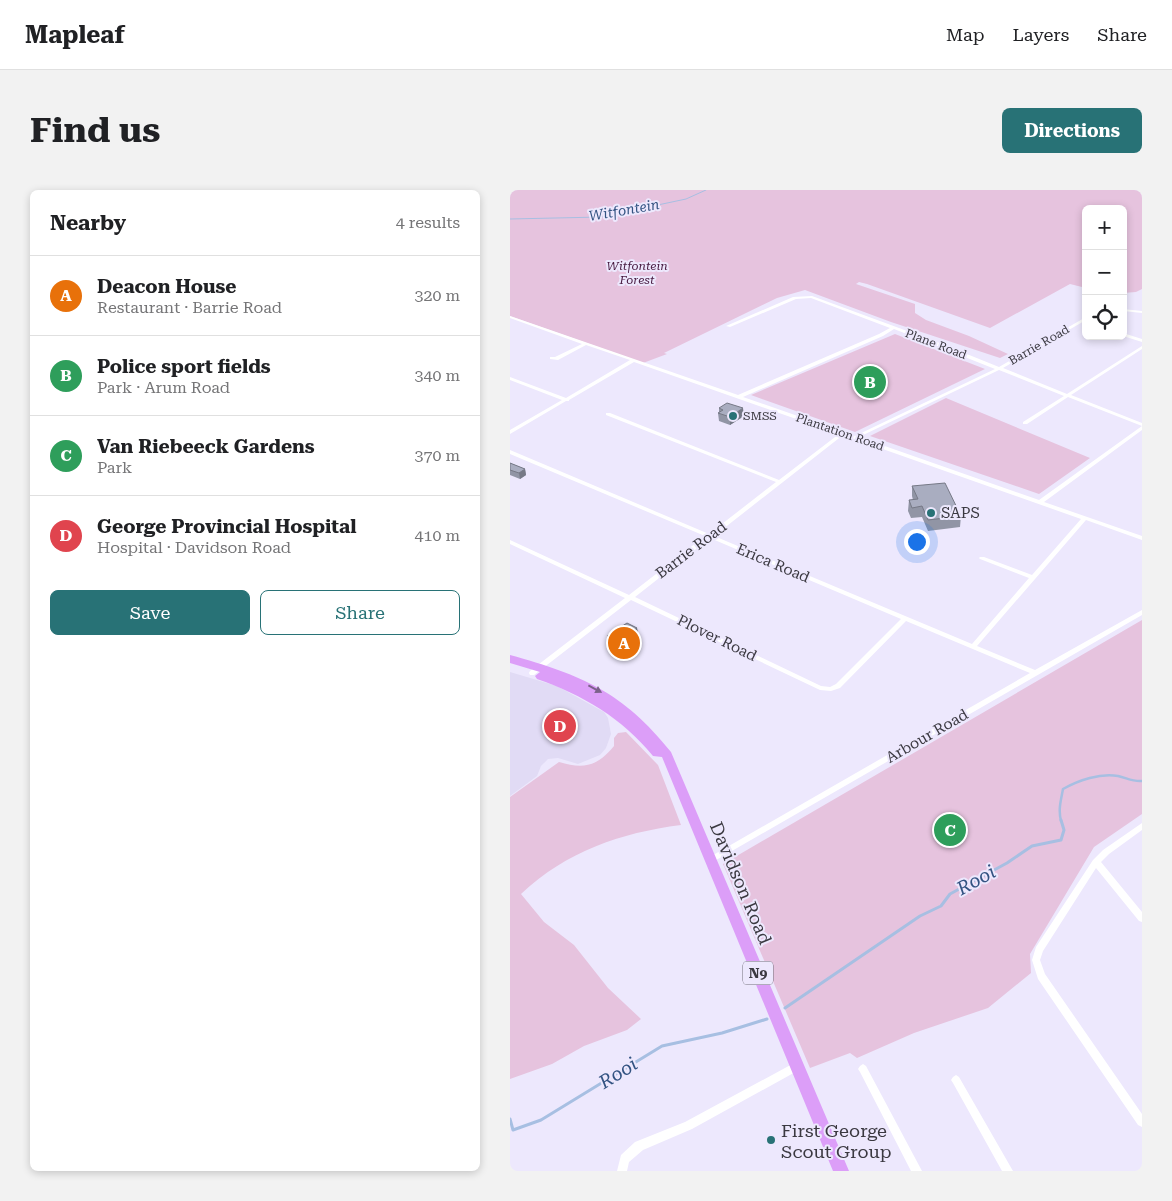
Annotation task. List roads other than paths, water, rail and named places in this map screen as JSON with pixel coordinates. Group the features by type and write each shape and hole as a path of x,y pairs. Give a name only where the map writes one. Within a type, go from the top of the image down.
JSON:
{"highway":[{"name":"Davidson Road","path":"510,659 536,670 605,706 643,737 674,776 841,1171"},
{"name":"Davidson Road","path":"510,666 536,670"}],"street":[{"name":"Plane Road","path":"728,326 795,298 803,296 815,298 956,351 1142,427"},
{"path":"1127,310 1142,312"},
{"name":"Plantation Road","path":"510,317 1142,538"},
{"name":"Barrie Road","path":"856,437 998,369 1082,321"},
{"path":"740,396 881,335 893,328"},
{"path":"1127,335 1142,341"},
{"path":"552,358 556,359 586,344"},
{"path":"1025,423 1142,347"},
{"path":"510,432 634,360"},
{"path":"510,378 567,400"},
{"path":"608,414 780,482"},
{"path":"1040,502 1142,427"},
{"name":"Barrie Road","path":"536,670 843,433"},
{"name":"Erica Road","path":"510,452 1035,673"},
{"path":"973,647 1085,518"},
{"name":"Plover Road","path":"510,542 630,597 816,687 826,689 834,688 841,683 905,619"},
{"path":"982,558 1034,578"},
{"name":"Arbour Road","path":"711,860 1142,612"},
{"path":"1142,826 1106,852 1096,862 1043,943 1036,960 1041,976 1142,1122"},
{"path":"1096,862 1142,918"},
{"path":"622,1171 622,1166 630,1152 647,1142 688,1126 796,1067"},
{"path":"863,1069 917,1171"},
{"path":"956,1080 1008,1171"}],"waterway":[{"name":"Witfontein","path":"510,219 601,217 686,199 706,190"},
{"name":"Rooi","path":"1061,821 1060,809 1063,789 1069,786 1090,778 1111,775 1142,781"},
{"name":"Rooi","path":"785,1008 920,916 941,906 950,894 1007,863 1032,846 1061,840 1064,830 1061,820"},
{"name":"Rooi","path":"510,1119 513,1130 541,1120 662,1046 722,1033 767,1019"}],"place":[{"name":"Police sport fields","path":"870,382"},
{"name":"SMSS","path":"733,416"},
{"name":"SAPS","path":"931,513"},
{"name":"Deacon House","path":"624,643"},
{"name":"George Provincial Hospital","path":"560,726"},
{"name":"Van Riebeeck Gardens","path":"950,830"},
{"name":"First George Scout Group","path":"771,1140"}],"park label":[{"name":"Witfontein Forest","path":"637,273"}]}
